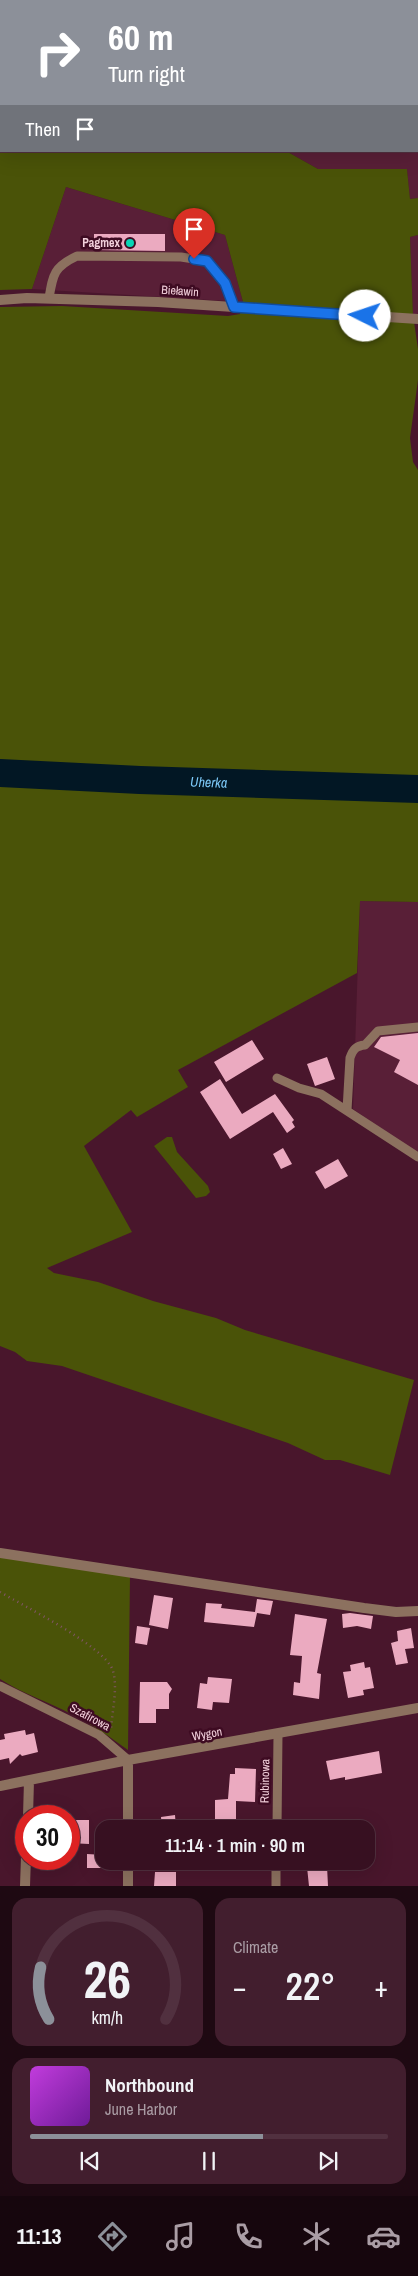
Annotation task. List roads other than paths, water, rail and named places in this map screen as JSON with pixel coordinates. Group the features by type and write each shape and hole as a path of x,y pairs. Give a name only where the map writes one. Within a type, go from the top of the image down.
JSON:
{"street":[{"name":"Bieławin","path":"0,300 49,298 234,307 418,319"},
{"path":"0,1553 364,1608 396,1612 418,1611"},
{"name":"Wygon","path":"0,1786 128,1760 418,1708"},
{"path":"128,1760 128,1820"},
{"path":"28,1805 29,1781"},
{"path":"25,1886 26,1870"},
{"path":"128,1870 128,1886"}],"lane":[{"path":"49,298 52,280 61,263 76,256 181,257 207,261 225,283 234,307"},
{"path":"347,1110 352,1050 357,1046 365,1046 378,1031 418,1027"},
{"path":"277,1078 321,1094 418,1157"},
{"name":"Szafirowa","path":"0,1686 99,1735 128,1760"},
{"name":"Rubinowa","path":"277,1820 278,1734"},
{"path":"276,1870 276,1886"}],"waterway":[{"name":"Uherka","path":"0,773 140,780 418,789"}],"place":[{"name":"Pagmex","path":"130,243"}]}
